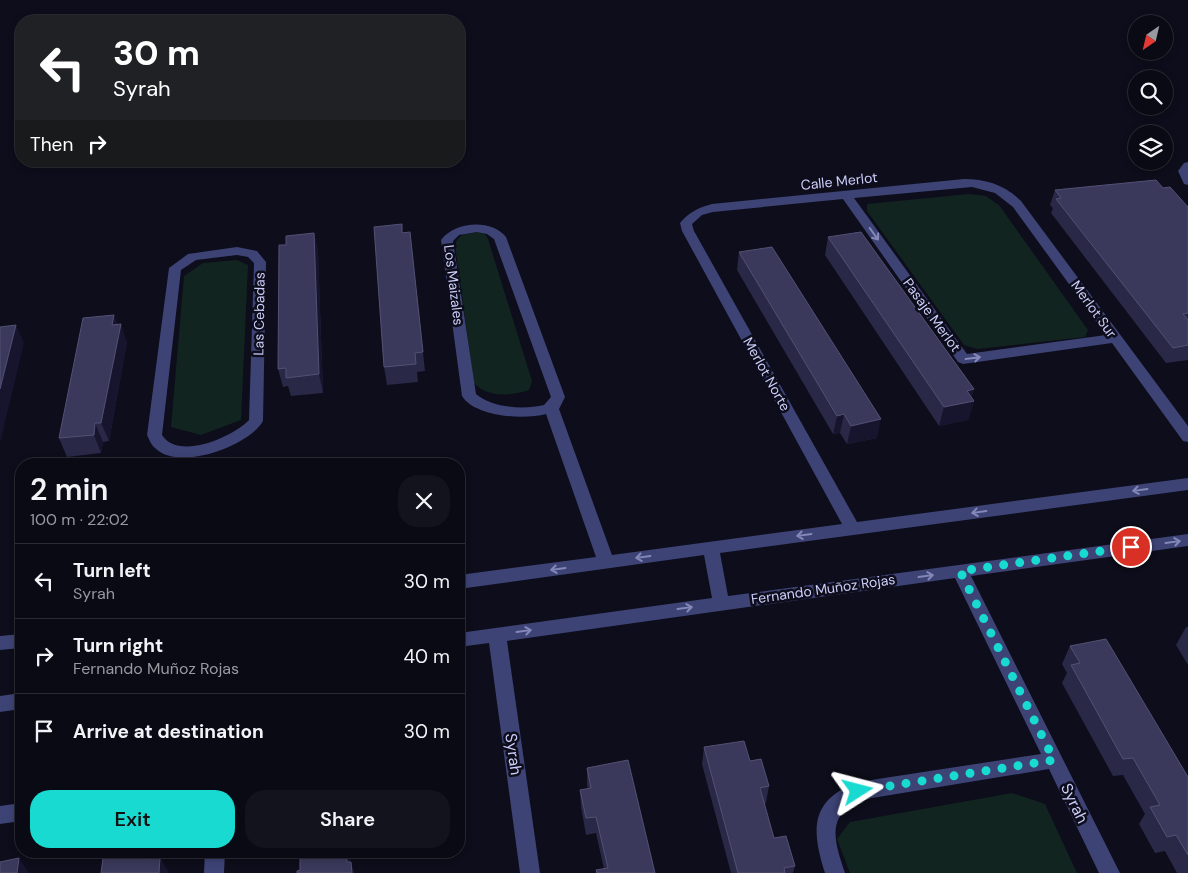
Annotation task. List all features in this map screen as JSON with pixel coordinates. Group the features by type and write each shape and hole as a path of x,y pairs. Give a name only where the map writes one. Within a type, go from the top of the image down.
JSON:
{"street":[{"path":"1188,165 1184,171 1188,180"},
{"name":"Calle Merlot","path":"688,220 698,212 712,208 964,183 995,187"},
{"name":"Merlot Sur","path":"995,187 1004,192 1017,204 1188,437"},
{"name":"Pasaje Merlot","path":"846,195 963,359 1115,338"},
{"name":"Merlot Norte","path":"688,220 686,223 688,232 852,528"},
{"name":"Los Maizales","path":"485,229 500,237 558,397 556,404 551,408 509,411 481,406 470,400 447,240 455,232 485,229"},
{"name":"Las Cebadas","path":"248,252 258,258 260,262 256,421 249,430 225,444 177,458 161,446 154,435 175,268 187,259 201,255 248,252"},
{"name":"Los Maizales","path":"551,408 606,562"},
{"path":"465,581 1188,484"},
{"name":"Fernando Muñoz Rojas","path":"465,639 1188,540"},
{"path":"711,548 721,603"},
{"name":"Syrah","path":"960,571 1110,873"},
{"name":"Syrah","path":"497,634 530,873"},
{"path":"0,643 15,642"},
{"path":"0,704 15,702"},
{"path":"835,873 824,839 825,825 829,813 846,795 858,791 1054,760"},
{"path":"0,815 15,813"},
{"path":"214,873 215,858"}],"green space":[{"path":"969,194 986,196 999,205 1088,330 1085,337 977,349 964,345 867,211 867,204"},
{"path":"478,232 485,234 488,239 532,381 529,390 500,394 486,391 474,383 455,245 461,236"},
{"path":"237,260 248,265 241,420 201,435 171,427 184,276 203,263"},
{"path":"1012,793 1045,804 1077,873 850,873 837,839 850,822"}],"building":[{"path":"1156,180 1163,188 1170,187 1188,207 1188,313 1183,314 1188,320 1188,345 1173,348 1056,199 1061,198 1055,190"},
{"path":"402,224 402,233 410,232 423,352 415,353 416,364 384,367 374,227"},
{"path":"861,232 974,389 967,391 974,401 944,407 828,237"},
{"path":"314,233 319,374 286,378 286,368 278,369 279,245 286,245 286,236"},
{"path":"772,247 881,419 851,426 844,414 837,416 739,252"},
{"path":"114,315 112,325 121,324 101,423 95,423 94,435 59,438 83,318"},
{"path":"16,325 0,389 0,327"},
{"path":"1106,639 1188,777 1188,855 1176,835 1167,837 1150,807 1160,805 1133,758 1123,759 1071,665 1080,663 1070,646"},
{"path":"744,741 750,761 761,759 769,786 760,788 774,838 786,836 795,866 784,868 785,873 738,873 704,747"},
{"path":"628,760 655,873 597,873 596,870 608,868 596,817 586,818 580,790 591,788 587,768"},
{"path":"19,858 17,873 0,873 0,862"},
{"path":"103,858 160,858 159,873 101,873"},
{"path":"300,858 347,858 347,862 351,862 352,873 297,873 300,870"}],"route":[{"path":"858,791 1054,760 960,571 1131,547"}]}
